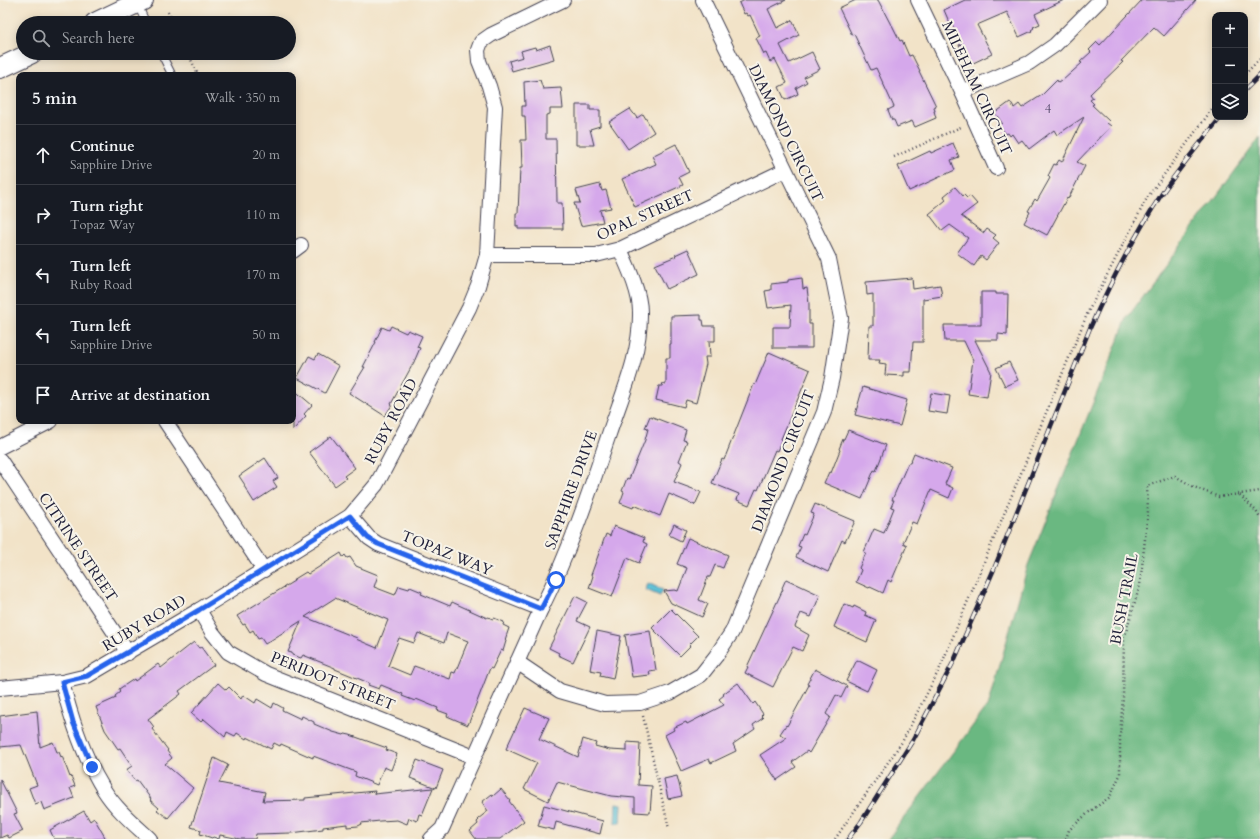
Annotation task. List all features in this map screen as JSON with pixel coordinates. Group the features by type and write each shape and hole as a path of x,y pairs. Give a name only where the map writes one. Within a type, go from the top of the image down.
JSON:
{"main road":[{"path":"110,16 140,2"},
{"path":"0,68 17,60"}],"street":[{"name":"RUBY ROAD","path":"0,688 62,682 87,676 199,610 350,516 376,485 392,458 469,308 478,286 487,254 495,107 489,86 479,61 478,50 481,42 491,35 563,0"},
{"name":"DIAMOND CIRCUIT","path":"517,662 560,691 605,704 640,703 670,693 701,675 732,632 824,412 832,378 841,318 829,259 703,0"},
{"name":"MILEHAM CIRCUIT","path":"918,0 996,168"},
{"path":"962,92 1029,63 1055,45 1100,0"},
{"name":"OPAL STREET","path":"487,254 596,255 620,249 785,170"},
{"name":"SAPPHIRE DRIVE","path":"431,839 442,829 541,609 556,580 580,519 633,364 638,343 640,310 634,282 620,249"},
{"path":"0,447 45,424"},
{"path":"166,424 264,570"},
{"name":"CITRINE STREET","path":"0,460 128,652"},
{"name":"TOPAZ WAY","path":"350,516 368,538 378,544 541,609"},
{"name":"PERIDOT STREET","path":"199,610 212,632 228,652 266,674 474,757"},
{"path":"62,682 73,722 92,767 104,790 126,817 150,839"}],"lane":[{"path":"140,2 144,16"},
{"path":"164,60 170,72"}],"path":[{"path":"168,12 170,16"},
{"path":"1248,71 1260,59"},
{"path":"191,60 197,72"},
{"path":"835,839 902,742 940,668 1088,312 1147,198 1212,109"},
{"path":"894,157 975,120"},
{"name":"BUSH TRAIL","path":"1066,839 1069,830 1088,813 1110,797 1120,775 1124,638 1140,585 1148,512 1147,486 1175,476 1219,497 1260,491"},
{"path":"1240,494 1256,511 1260,518"},
{"path":"640,703 669,829"}],"green space":[{"path":"1260,137 1260,839 888,839 989,704 1028,565 1127,318"}],"water":[{"path":"648,583 663,590 660,596 646,590"},
{"path":"616,803 622,804 621,823 615,823"}],"building":[{"path":"745,0 786,0 768,9 777,28 792,20 799,35 780,45 789,63 812,52 820,69 804,77 807,82 796,88 798,94 785,100 779,87 787,83 775,59 770,62 766,53 764,54 756,38 760,36 750,15 748,16 746,13 744,14 739,3"},
{"path":"856,0 878,0 900,41 902,40 909,56 912,55 920,71 936,106 934,107 934,111 936,118 915,127 912,121 897,127 894,120 892,120 888,110 894,107 876,68 871,70 854,34 852,35 839,8"},
{"path":"965,0 1064,0 1035,14 1040,24 1033,27 1034,28 1031,30 1032,31 1019,37 1007,12 977,25 992,54 967,66 961,55 963,54 959,45 962,44 952,24 950,24 944,10"},
{"path":"1142,0 1196,0 1164,36 1154,27 1121,61 1123,62 1090,94 1093,98 1090,100 1094,104 1092,105 1109,121 1107,123 1111,126 1077,162 1085,166 1047,235 1024,223 1030,212 1028,211 1035,199 1037,201 1050,178 1048,176 1054,164 1056,165 1059,160 1062,162 1084,117 1057,135 1054,130 1029,149 1022,140 1018,143 1012,134 1010,136 1008,133 1006,134 999,125 1002,123 995,113 1010,102 1014,108 1019,104 1022,108 1042,95 1057,80 1058,82 1061,80 1062,81 1082,63 1080,62 1091,52 1089,50 1097,42 1100,45"},
{"path":"550,45 554,59 512,71 509,61 523,57 521,51 535,47 536,50"},
{"path":"540,80 543,89 561,88 563,109 550,109 550,114 546,115 546,139 556,139 557,203 562,203 563,229 518,229 518,226 516,226 520,168 522,168 521,140 526,140 525,116 522,116 522,106 525,106 524,82"},
{"path":"576,105 590,105 590,110 600,110 600,126 590,129 594,145 576,145"},
{"path":"630,109 637,118 643,114 654,132 628,149 609,122"},
{"path":"953,143 959,157 951,160 955,170 909,191 898,166 930,151 931,153"},
{"path":"676,144 689,172 679,177 683,185 635,207 622,179 656,164 652,156"},
{"path":"600,184 602,191 606,190 611,208 600,210 603,222 581,226 574,203 580,203 576,190"},
{"path":"955,187 963,196 964,195 967,198 970,196 977,204 961,216 984,233 987,229 996,235 993,238 999,243 986,260 981,256 974,266 957,253 968,238 950,225 942,231 929,214 946,200 944,196"},
{"path":"688,249 699,274 667,289 655,265"},
{"path":"802,278 803,289 807,288 809,324 812,324 812,348 773,348 773,327 790,327 791,305 768,308 765,291 771,290 771,284 788,282 788,280"},
{"path":"912,278 913,289 940,285 942,296 923,299 923,342 913,342 911,372 904,372 904,376 885,375 886,364 879,363 880,360 868,360 869,326 873,326 873,294 867,295 866,282"},
{"path":"981,292 1008,294 1007,335 998,334 998,340 975,340 991,372 987,397 968,394 973,360 964,341 945,341 944,325 981,325"},
{"path":"701,315 701,320 703,320 704,326 715,326 715,341 709,341 710,357 705,357 706,364 696,403 686,400 684,407 656,400 659,386 662,386 663,383 666,384 666,358 670,358 671,316"},
{"path":"391,326 406,333 408,330 422,336 417,347 420,348 414,362 385,416 349,393 365,367 363,367 382,327 389,330"},
{"path":"769,352 810,370 777,451 775,450 758,490 756,489 749,505 737,500 739,494 712,483 722,459 724,460 754,384 755,385"},
{"path":"318,354 339,366 325,393 297,378 309,356 315,359"},
{"path":"1009,362 1018,380 1005,386 996,368"},
{"path":"863,387 907,400 900,426 855,415"},
{"path":"296,392 312,405 304,414 306,416 293,430 293,424 296,424"},
{"path":"931,393 950,396 947,414 928,411"},
{"path":"650,416 686,430 683,440 687,441 679,461 682,463 674,482 701,492 695,505 669,494 660,516 634,505 633,508 620,503 624,492 622,491 627,478 629,479 645,440 648,429 645,428"},
{"path":"848,430 886,445 876,471 874,470 862,499 824,483 829,472 831,473 840,450 839,449"},
{"path":"331,436 355,468 344,476 346,478 335,486 309,452"},
{"path":"914,453 952,468 945,484 953,488 949,498 931,490 917,524 912,522 903,543 907,545 891,582 888,580 883,593 856,582 861,570 859,568 874,529 884,533 894,508 891,507 894,500 892,500"},
{"path":"265,458 278,478 273,481 277,487 254,502 239,476"},
{"path":"815,504 855,521 845,542 842,540 828,572 796,557 801,547 798,546 803,534 805,535 814,514 811,513"},
{"path":"674,524 686,530 681,541 669,535"},
{"path":"614,526 644,538 643,542 647,544 639,563 627,558 612,597 589,588 593,576 591,575 606,534 610,536"},
{"path":"688,538 728,555 723,568 715,565 710,577 708,577 699,600 708,604 702,617 671,603 664,591 678,591 687,568 677,564"},
{"path":"341,553 343,557 345,555 347,558 350,557 356,566 378,575 374,587 395,595 399,586 409,589 410,587 422,592 421,594 450,606 452,602 487,618 494,618 504,622 503,625 509,628 503,651 501,650 492,669 490,668 468,725 447,716 448,714 437,710 438,708 416,699 415,701 402,696 403,694 381,685 379,689 368,685 369,683 303,655 301,658 292,655 292,653 288,652 301,621 265,644 261,638 258,639 253,630 250,632 245,624 243,625 237,616 306,572 308,574","holes":["335,598 388,620 377,648 356,639 357,638 305,617","418,633 444,643 447,633 468,641 455,673 452,672 450,679 414,666 410,675 388,666 399,638 414,643"]},
{"path":"786,579 820,595 811,617 801,613 795,627 809,635 802,651 793,647 773,687 745,673 783,589 782,588"},
{"path":"575,596 587,602 577,621 590,627 573,662 558,655 559,653 549,648"},
{"path":"844,604 853,608 854,606 866,612 865,615 876,620 867,642 834,627"},
{"path":"671,609 698,636 680,656 652,628"},
{"path":"597,631 621,636 613,679 600,676 601,672 590,670"},
{"path":"650,631 656,670 649,671 650,675 632,677 625,635"},
{"path":"194,642 199,648 201,647 214,665 179,691 181,694 148,719 154,727 152,729 168,750 167,751 172,758 165,764 193,788 168,818 157,810 159,808 150,800 151,799 137,780 135,781 126,770 132,766 120,748 118,749 105,730 96,707 116,698 115,696 120,692 119,689 134,679 135,681 158,664 161,668"},
{"path":"857,660 877,670 867,691 846,681"},
{"path":"815,669 847,686 841,698 836,695 826,714 830,717 809,753 807,751 792,762 796,767 777,780 760,755 786,738 780,734 786,725 787,726 801,700"},
{"path":"218,683 226,690 229,687 241,699 243,695 255,703 257,699 272,708 274,703 283,708 282,710 301,719 302,716 314,722 314,724 333,732 350,735 387,748 386,750 397,754 391,770 384,767 377,785 355,776 356,772 313,756 313,758 281,744 280,746 274,743 271,749 247,737 246,739 237,733 235,736 227,732 225,737 204,719 201,722 191,713"},
{"path":"738,683 753,704 755,702 763,714 761,716 763,718 753,725 755,729 733,744 736,751 711,763 709,759 681,771 665,735 674,730 673,728 686,722 687,724 724,705 719,699 724,695 723,694"},
{"path":"525,708 549,718 539,739 578,757 583,739 596,743 595,746 610,750 627,751 627,742 640,743 638,785 652,786 650,813 635,812 635,798 611,796 557,782 548,801 524,789 537,763 506,749"},
{"path":"37,711 40,747 53,742 57,752 59,752 61,757 62,756 75,786 70,788 74,798 44,810 41,802 35,804 29,788 37,785 21,745 0,747 0,716"},
{"path":"214,758 228,765 219,783 265,792 263,801 305,800 305,798 375,791 374,794 433,788 422,815 419,814 417,821 409,818 407,824 397,820 380,821 361,823 362,824 358,826 347,827 347,824 291,833 256,834 255,839 240,839 220,835 219,839 200,834 201,830 191,827"},
{"path":"417,760 443,770 436,788 410,778"},
{"path":"677,776 682,796 668,799 664,779"},
{"path":"0,779 17,813 14,814 23,831 9,838 7,835 0,838"},
{"path":"501,789 524,821 500,839 476,839 470,831 478,824 478,819 488,811 482,802 492,794 493,796"},
{"path":"544,805 603,821 600,834 556,822 554,830 538,826"},
{"path":"84,811 90,821 94,818 106,839 54,839 50,830"}],"railway":[{"path":"1248,87 1260,75"},
{"path":"848,839 861,822 913,740 954,661 994,569 1090,328 1106,293 1133,242 1163,192 1219,120"}],"route":[{"path":"92,767 73,722 62,682 87,676 199,610 350,516 368,538 378,544 541,609 556,580"}]}
